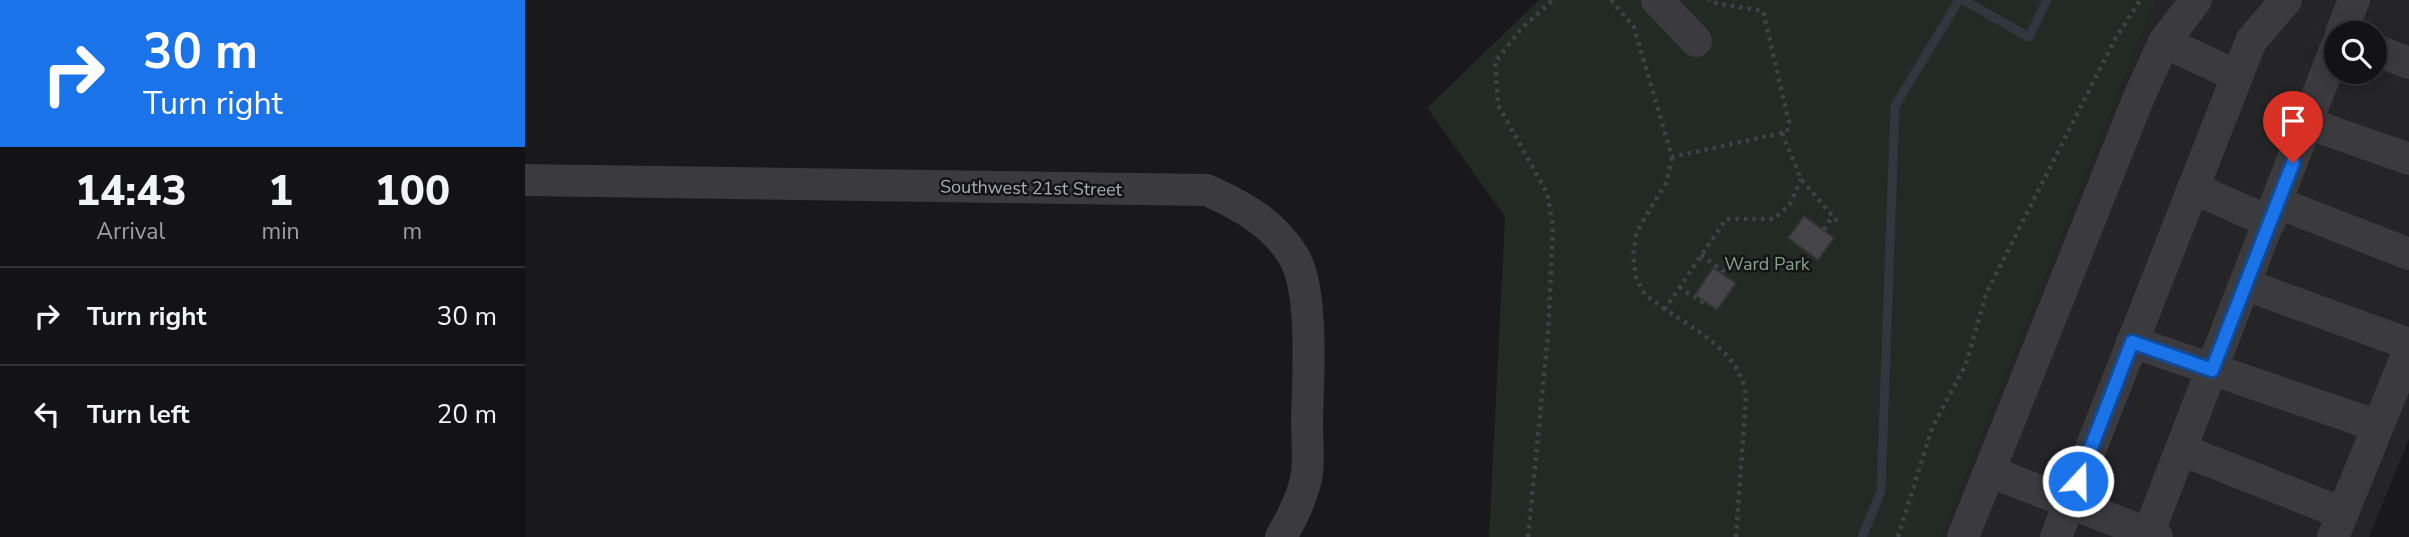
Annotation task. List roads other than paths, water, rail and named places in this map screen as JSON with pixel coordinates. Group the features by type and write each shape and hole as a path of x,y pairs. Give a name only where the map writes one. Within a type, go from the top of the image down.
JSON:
{"street":[{"path":"1657,0 1696,41"},
{"path":"1963,537 2139,97 2164,42 2196,0"},
{"path":"2056,537 2251,40 2286,0"},
{"path":"2346,21 2354,0"},
{"path":"2164,42 2237,76"},
{"path":"2387,55 2409,63"},
{"path":"1991,472 2151,536 2324,80"},
{"path":"2308,123 2409,159"},
{"name":"Southwest 21st Street","path":"525,180 1207,190 1240,205 1269,226 1294,258 1304,291 1307,320 1307,474 1292,517 1281,537"},
{"path":"2193,188 2409,254"},
{"path":"2246,285 2409,344"},
{"path":"2132,342 2378,426"},
{"path":"2182,450 2338,525 2409,350"}],"waterway":[{"path":"1862,537 1881,491 1895,106 1959,0"},
{"path":"1963,0 2029,37 2047,0"}],"park label":[{"name":"Ward Park","path":"1767,264"}]}
